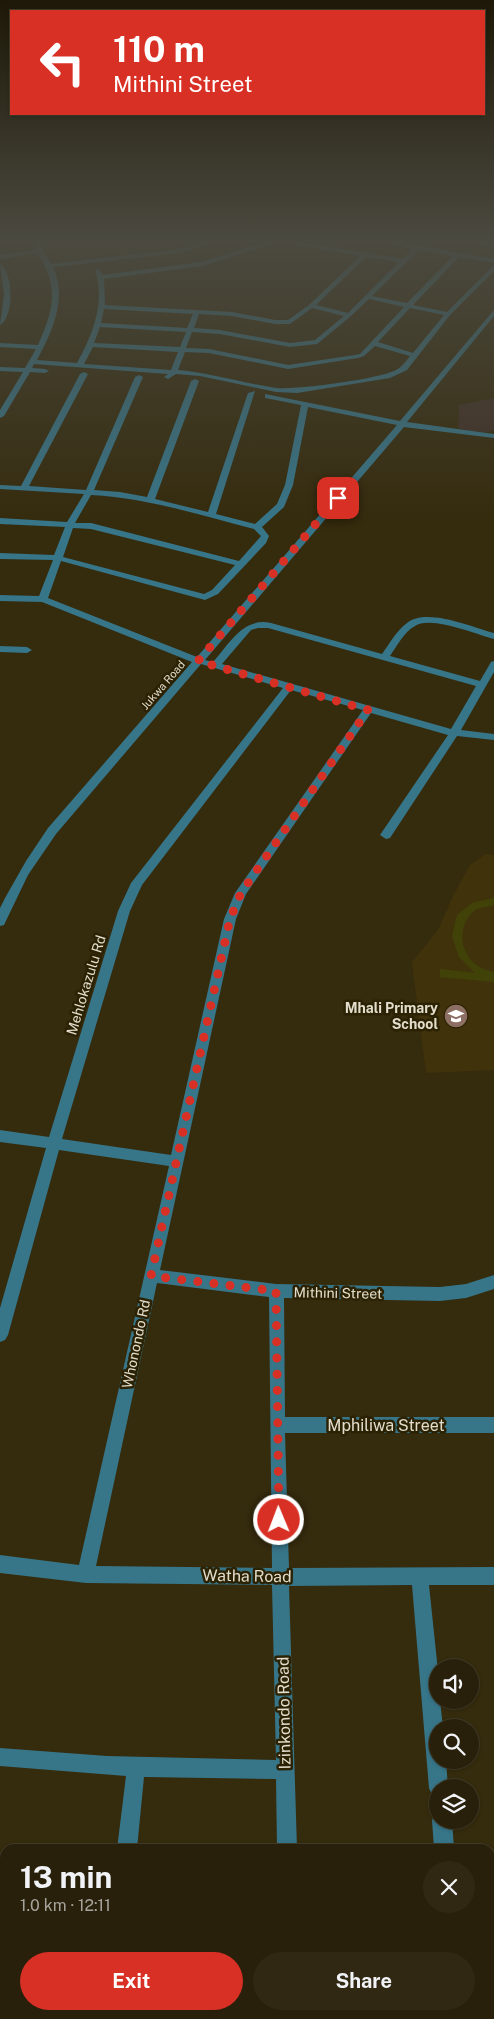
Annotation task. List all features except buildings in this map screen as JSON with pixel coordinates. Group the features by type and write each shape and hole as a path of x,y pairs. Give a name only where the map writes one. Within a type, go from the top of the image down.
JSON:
{"street":[{"path":"0,416 46,334"},
{"path":"80,366 96,334"},
{"path":"166,379 174,373 189,334"},
{"path":"233,334 295,345 320,341 328,334"},
{"path":"91,345 209,351 293,367 362,355 381,334"},
{"path":"31,362 200,374 276,390 297,391 387,376 404,368 431,334"},
{"name":"Jukwa Road","path":"0,922 18,882 52,831 402,424 476,334"},
{"path":"372,343 413,355"},
{"path":"0,345 39,347"},
{"path":"0,369 195,381 402,424 494,436"},
{"path":"24,488 84,374"},
{"path":"43,600 70,524 89,492 139,377"},
{"path":"150,500 195,381"},
{"path":"211,515 252,393"},
{"path":"257,526 281,505 289,485 305,405"},
{"path":"0,487 120,494 150,500 257,526 263,533 264,541 215,592 205,596 195,596 58,558 0,556"},
{"path":"0,521 70,524 108,529 241,564"},
{"path":"0,598 43,600 198,661 454,733 494,737"},
{"path":"385,656 411,623 419,619 430,619 494,636"},
{"path":"215,666 248,628 257,625 268,625 481,684"},
{"path":"0,649 27,650"},
{"path":"386,835 454,733 481,684 493,669"},
{"name":"Mehlokazulu Rd","path":"0,1335 54,1143 124,911 137,883 289,686"},
{"name":"Whonondo Rd","path":"86,1574 230,919 241,893 368,710"},
{"path":"0,1136 176,1161"},
{"name":"Mithini Street","path":"151,1276 276,1291 440,1294 466,1291 494,1282"},
{"name":"Izinkondo Road","path":"276,1291 277,1426 287,1844"},
{"name":"Mphiliwa Street","path":"277,1426 494,1425"},
{"name":"Watha Road","path":"0,1564 86,1574 281,1577 494,1576"},
{"path":"420,1576 438,1779"},
{"path":"0,1757 136,1767 286,1770"},
{"path":"128,1844 136,1767"},
{"path":"443,1829 444,1844"}],"shaded area":[{"path":"494,398 494,430 488,432 469,431 458,428 459,405"},
{"name":"Mhali Primary School","path":"486,854 494,855 494,1070 426,1073 412,962 438,930 454,894 470,865"},
{"path":"494,898 494,905 477,909 469,916 465,923 462,939 467,955 472,961 479,967 494,972 494,982 440,977 440,969 475,973 459,957 452,936 457,915 472,903"}],"place":[{"name":"Mhali Primary School","path":"456,1016"}],"route":[{"path":"279,1520 276,1291 151,1276 230,919 241,893 368,710 198,661 338,498"}]}
